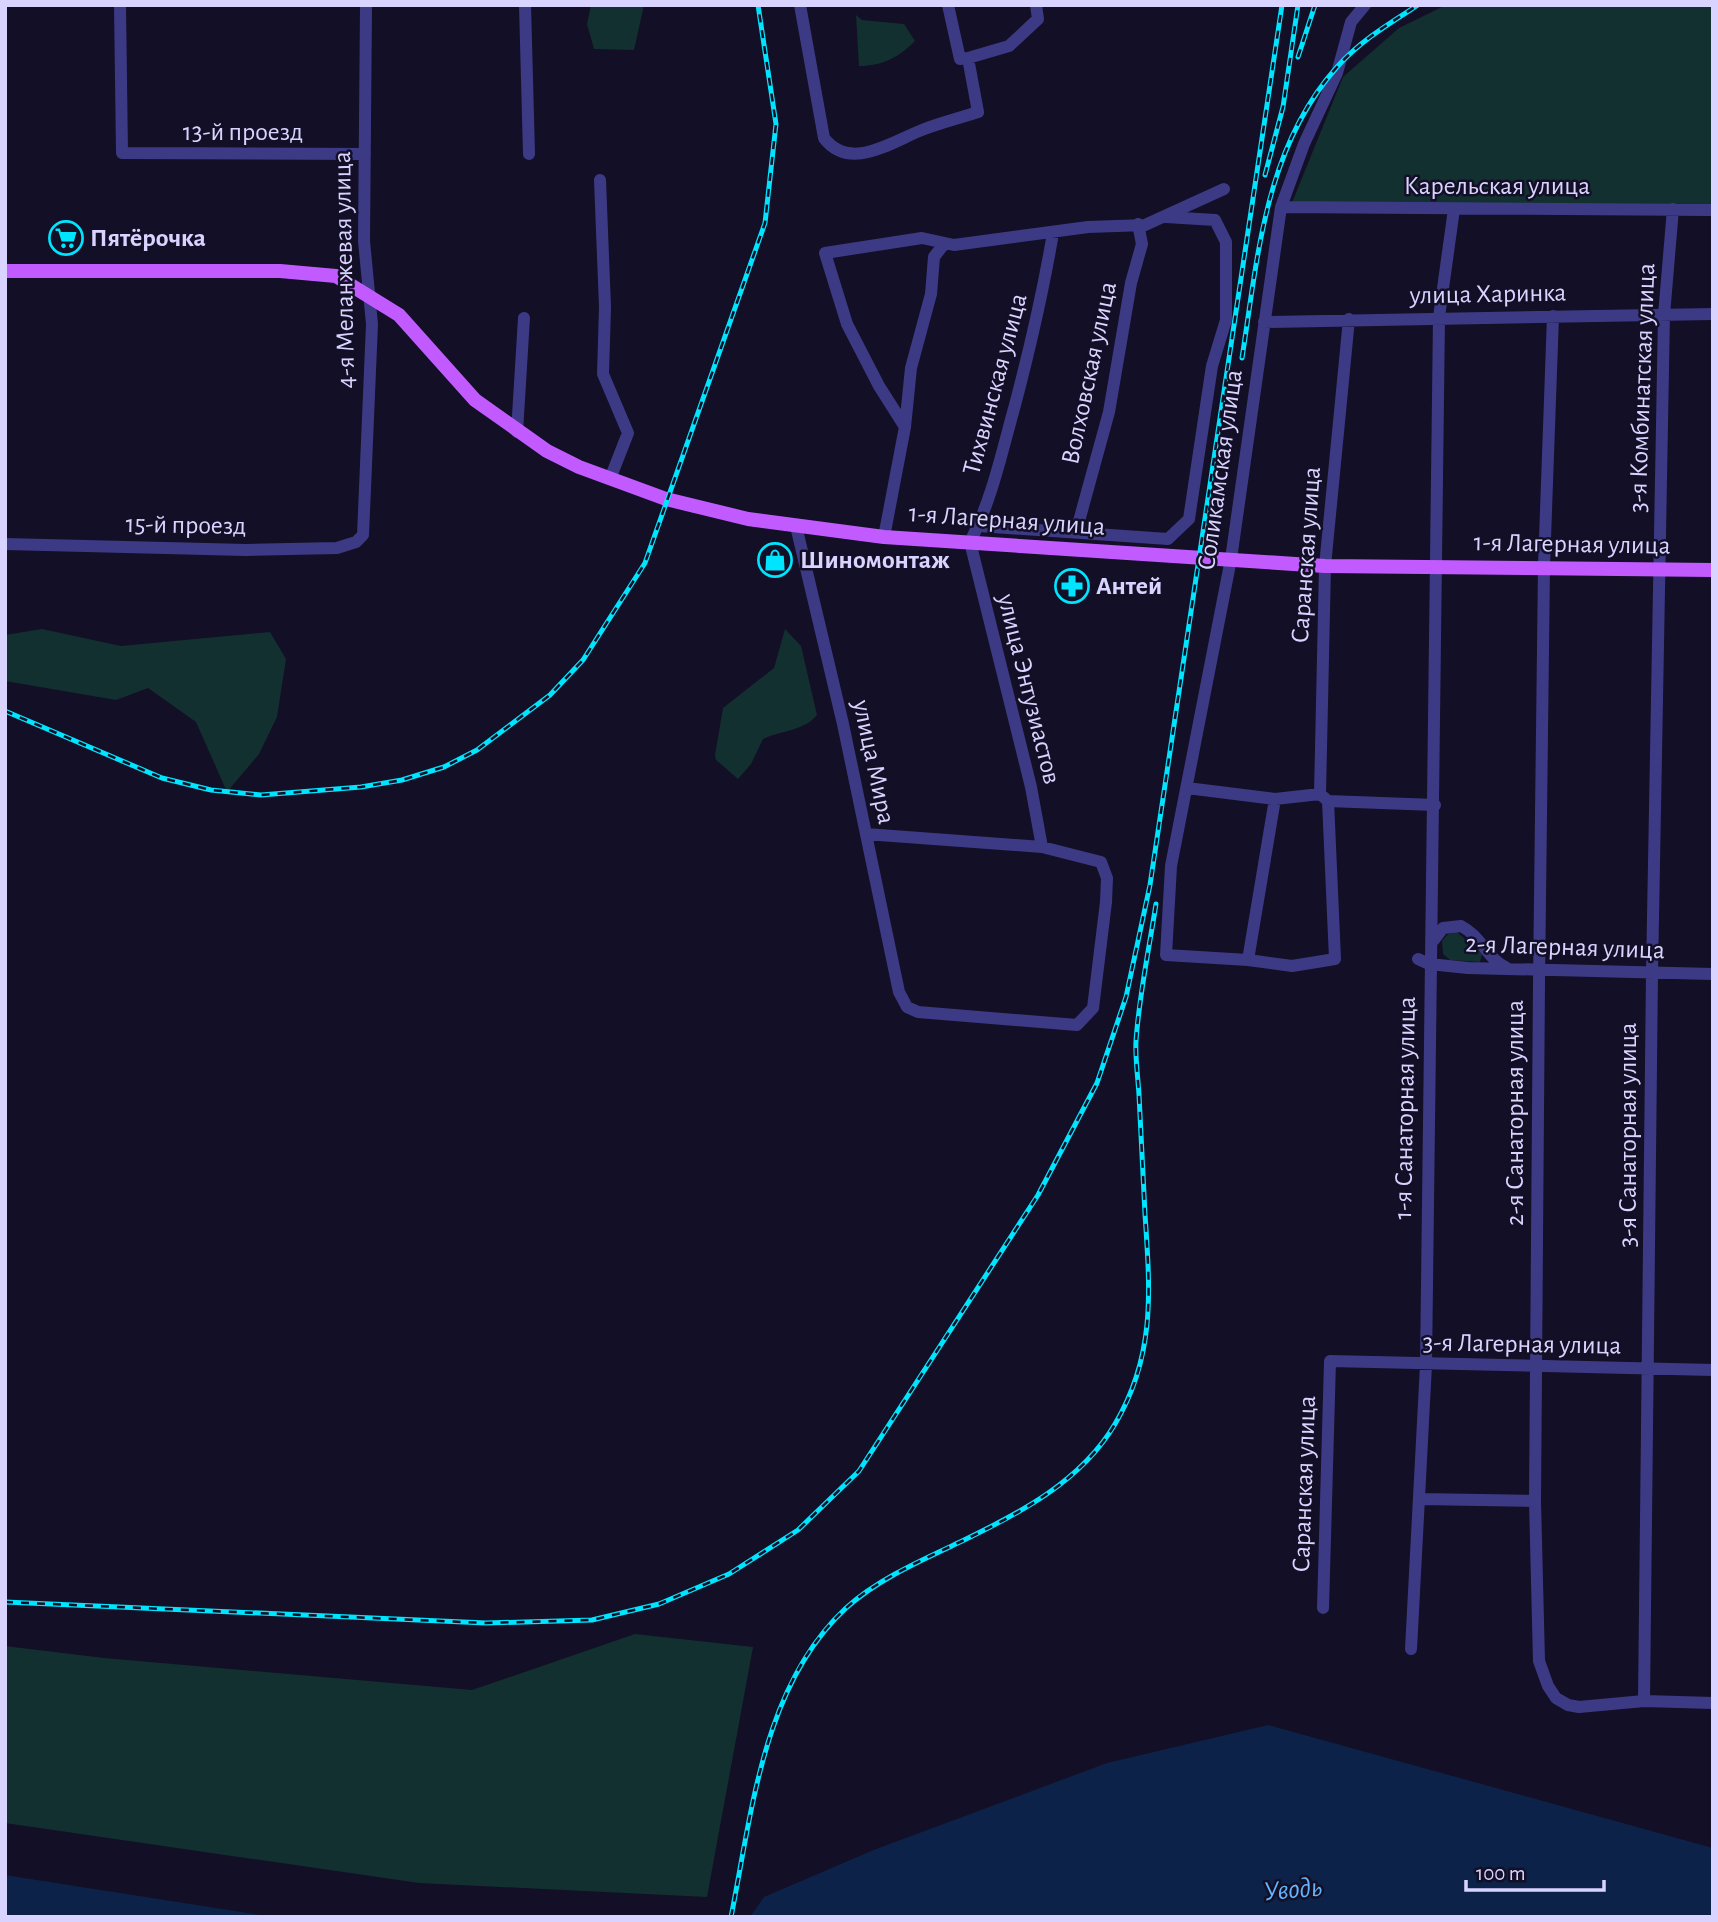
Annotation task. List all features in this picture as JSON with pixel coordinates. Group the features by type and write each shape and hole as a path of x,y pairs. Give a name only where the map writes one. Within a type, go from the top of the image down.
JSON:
{"main road":[{"name":"1-я Лагерная улица","path":"5,271 316,272 336,276 399,315 475,400 517,432 579,467 707,510 796,526 884,537 1325,566 1544,566 1713,570"}],"street":[{"name":"13-й проезд","path":"120,5 122,153 365,154"},
{"name":"4-я Меланжевая улица","path":"363,535 371,296 365,261 366,5"},
{"path":"525,5 528,154"},
{"path":"800,5 824,138 833,150 846,154 882,150 921,131 978,112 968,58"},
{"path":"948,5 960,59 1009,46 1038,19 1036,5"},
{"name":"Соликамская улица","path":"1248,960 1166,956 1171,866 1231,559 1281,207 1304,144 1337,73 1351,22 1365,5"},
{"path":"600,180 605,307 603,374 628,433 610,479"},
{"path":"905,427 879,386 847,324 825,253 922,238 935,239 944,244 1145,225 1224,189"},
{"name":"Карельская улица","path":"1281,207 1713,210"},
{"name":"1-я Санаторная улица","path":"1410,1649 1426,1365 1423,961 1434,946 1439,317 1454,209"},
{"name":"3-я Комбинатская улица","path":"1660,569 1664,315 1673,209"},
{"path":"978,526 1168,539 1189,519 1212,366 1226,320 1226,242 1215,220 1164,217"},
{"name":"Волховская улица","path":"1076,532 1110,412 1131,283 1143,244 1138,224"},
{"name":"Тихвинская улица","path":"970,542 978,526 1021,386 1040,310 1053,233"},
{"path":"884,537 905,427 911,368 931,294 934,257 944,244"},
{"name":"улица Харинка","path":"1264,322 1713,314"},
{"name":"2-я Санаторная улица","path":"1553,316 1544,566 1539,971 1535,1502 1539,1661 1548,1686 1556,1698 1568,1705 1579,1707 1644,1701"},
{"path":"517,432 524,318"},
{"name":"Саранская улица","path":"1248,960 1292,966 1335,959 1324,798 1325,566 1349,319"},
{"name":"улица Мира","path":"796,526 899,992 907,1007 918,1012 1077,1025 1093,1008 1107,878 1101,862 1042,847"},
{"name":"15-й проезд","path":"5,544 246,550 337,548 356,542 363,535"},
{"name":"улица Энтузиастов","path":"970,542 1031,786 1042,847"},
{"name":"3-я Санаторная улица","path":"1644,1701 1652,973 1660,569"},
{"path":"1187,788 1275,799 1324,798 1435,805"},
{"path":"1248,960 1275,799"},
{"path":"866,834 1042,847"},
{"path":"1451,966 1439,959 1434,946 1438,933 1443,929 1461,926 1483,944 1497,962 1508,968"},
{"name":"2-я Лагерная улица","path":"1423,961 1451,966 1539,971 1713,974"},
{"name":"Саранская улица","path":"1323,1608 1330,1361"},
{"name":"3-я Лагерная улица","path":"1330,1361 1538,1368 1713,1370"},
{"path":"1419,1499 1535,1502"},
{"path":"1644,1701 1713,1703"}],"green space":[{"path":"591,5 644,5 634,50 594,49 587,24"},
{"path":"1446,5 1713,5 1713,206 1291,205 1343,77 1399,28"},
{"path":"856,15 862,20 904,24 915,41 890,60 859,66"},
{"path":"42,629 121,646 270,632 286,659 277,717 259,754 227,792 196,722 148,688 116,700 5,681 5,635"},
{"path":"785,629 801,646 817,715 806,724 763,739 751,764 738,779 716,760 723,708 774,668"},
{"path":"1457,932 1482,954 1480,962 1450,960 1443,954 1442,941 1448,934"},
{"path":"635,1634 753,1647 707,1897 419,1883 5,1823 5,1646 104,1658 472,1690"}],"water":[{"name":"Уводь","path":"1268,1725 1713,1848 1713,1917 750,1917 764,1897 876,1849 1107,1763"},
{"path":"5,1875 274,1917 5,1917"}],"railway":[{"path":"5,711 162,778 211,790 261,795 361,787 402,780 444,767 477,750 550,695 583,660 645,563 765,223 776,124 758,5"},
{"path":"5,1602 486,1623 592,1620 659,1604 729,1574 798,1530 859,1471 1038,1195 1097,1083 1126,997 1150,885 1282,5"},
{"path":"1265,175 1283,107 1298,5"},
{"path":"1298,57 1315,5"},
{"path":"1242,358 1253,280 1268,204 1294,132 1313,99 1337,67 1355,49 1418,5"},
{"path":"731,1917 765,1752 796,1674 818,1639 846,1608 872,1588 1026,1508 1066,1479 1101,1445 1128,1398 1144,1347 1149,1296 1136,1047 1137,1024 1156,904"}],"place":[{"name":"Пятёрочка","path":"66,238"},
{"name":"Шиномонтаж","path":"775,560"},
{"name":"Антей","path":"1072,586"}]}
